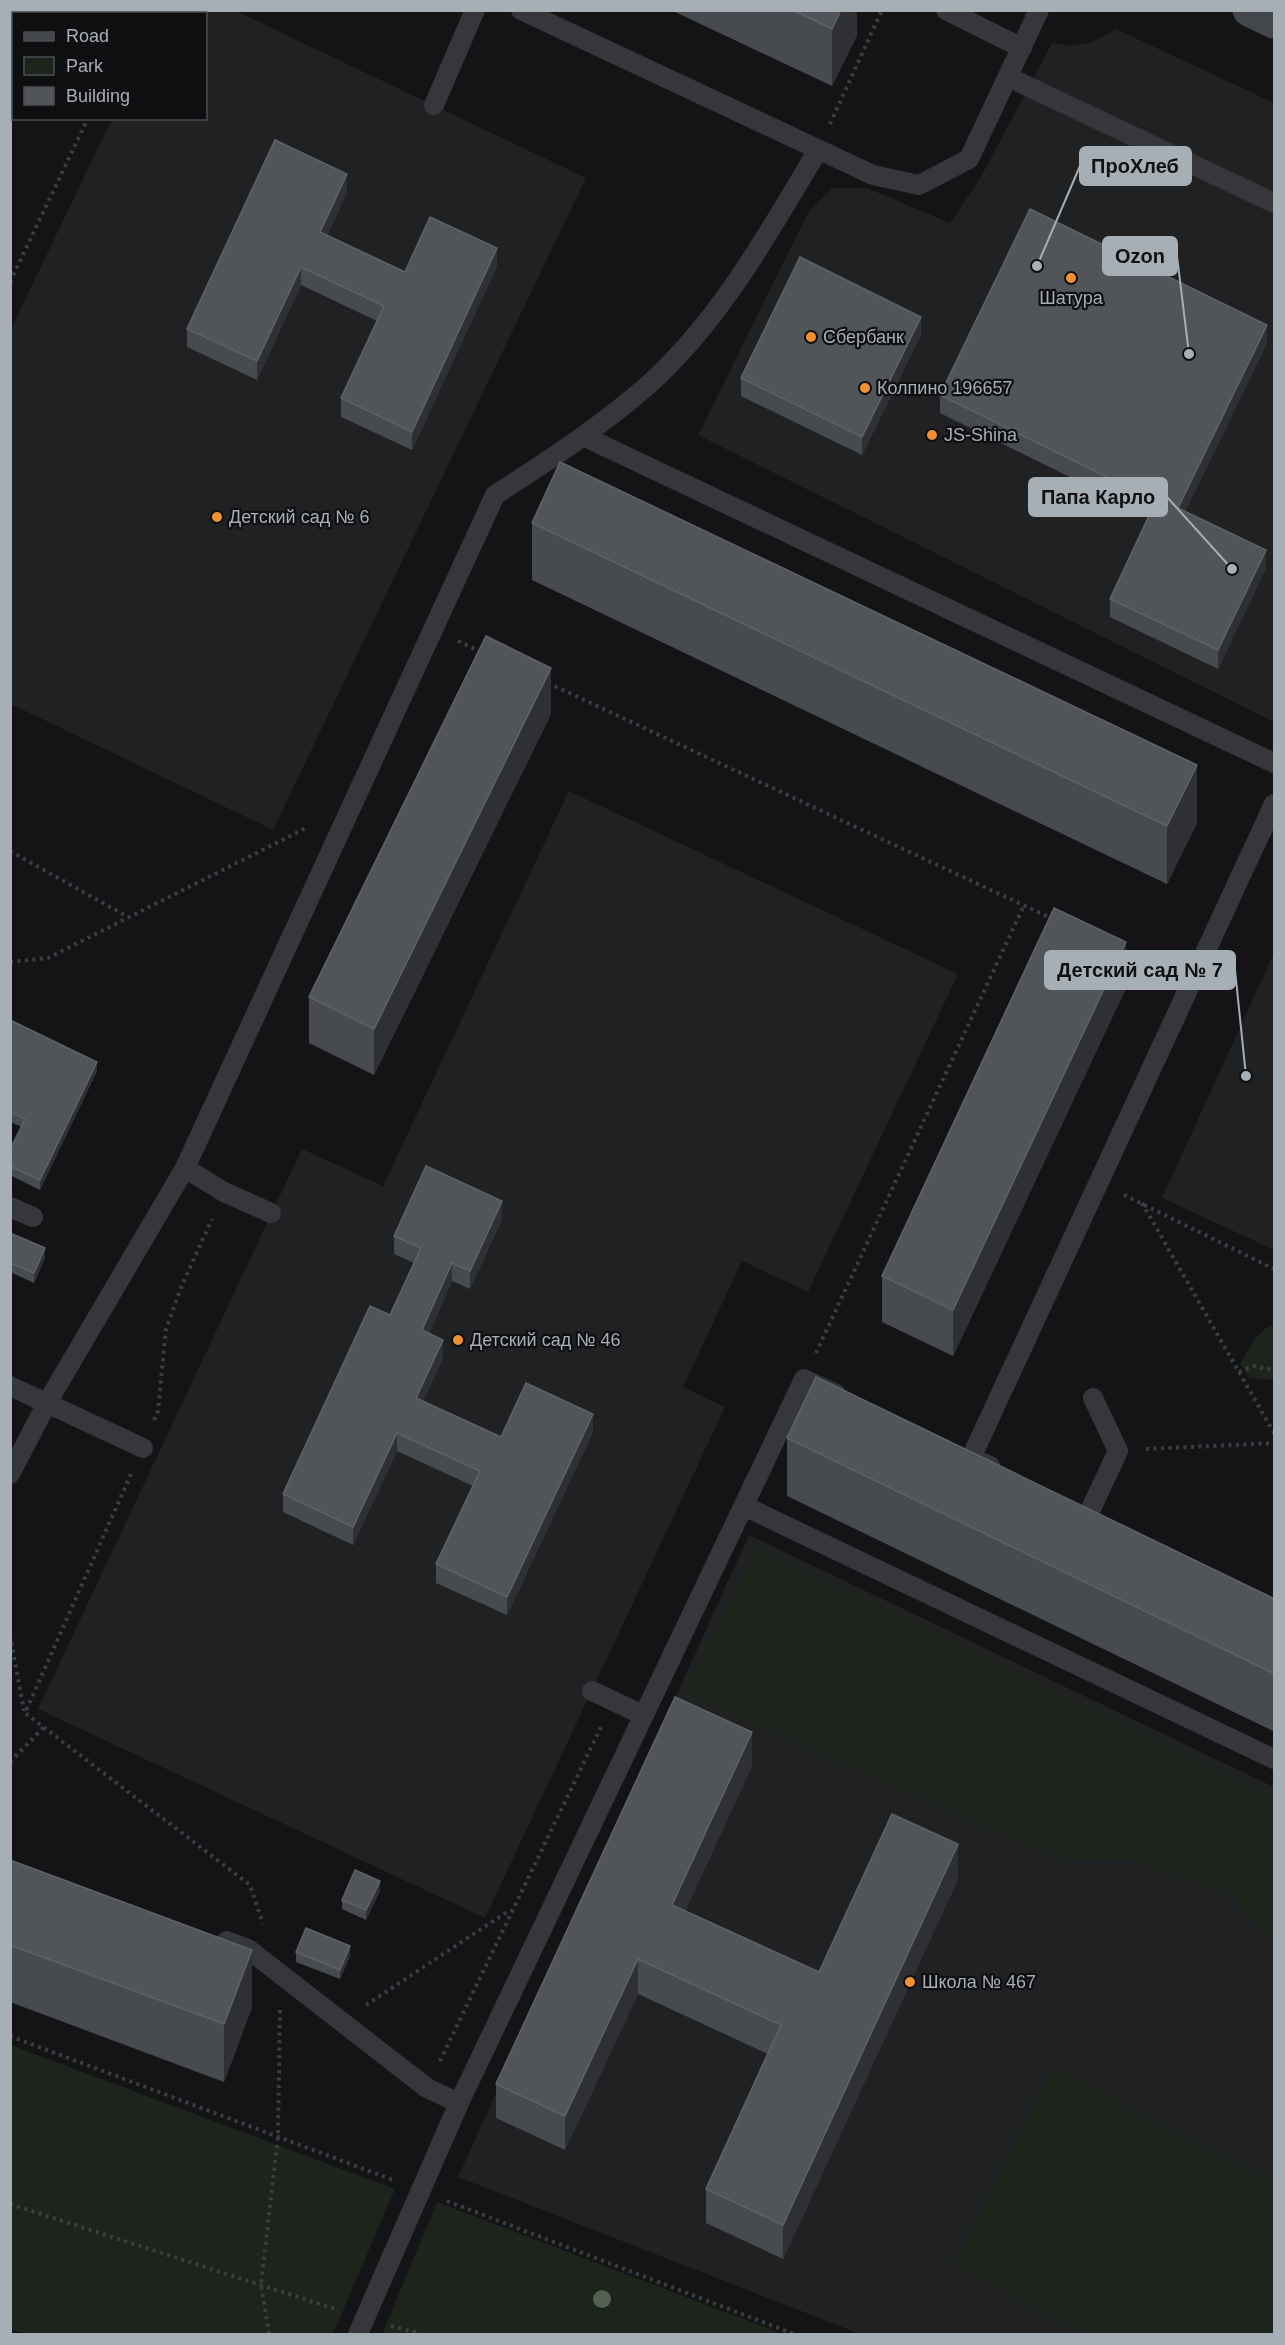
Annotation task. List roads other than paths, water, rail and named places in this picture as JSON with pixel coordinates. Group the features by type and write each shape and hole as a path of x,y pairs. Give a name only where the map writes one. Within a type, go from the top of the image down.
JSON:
{"main road":[{"path":"1249,10 1275,22"}],"lane":[{"path":"434,105 475,10"},
{"path":"521,10 873,175 919,185 969,159 1039,10"},
{"path":"946,10 982,18 1022,48"},
{"path":"1008,77 1275,203"},
{"path":"10,1474 46,1403 185,1168 495,495 585,437 649,384 712,316 766,237 818,150"},
{"path":"585,437 1275,762"},
{"path":"971,1458 1275,804"},
{"path":"185,1168 224,1192 271,1213"},
{"path":"10,1207 33,1217"},
{"path":"361,2326 459,2103 804,1379 856,1403"},
{"path":"10,1386 143,1449"},
{"path":"1089,1513 1118,1451 1093,1398"},
{"path":"951,1448 1003,1473"},
{"path":"1067,1503 1109,1523"},
{"path":"744,1506 1275,1759"},
{"path":"592,1691 644,1715"},
{"path":"205,1933 249,1949 427,2088 459,2103"}],"place":[{"name":"ПроХлеб","path":"1037,266"},
{"name":"Шатура","path":"1071,278"},
{"name":"Сбербанк","path":"811,337"},
{"name":"Ozon","path":"1189,354"},
{"name":"Колпино 196657","path":"865,388"},
{"name":"JS-Shina","path":"932,435"},
{"name":"Детский сад № 6","path":"217,517"},
{"name":"Папа Карло","path":"1232,569"},
{"name":"Детский сад № 7","path":"1246,1076"},
{"name":"Детский сад № 46","path":"458,1340"},
{"name":"Школа № 467","path":"910,1982"}]}
